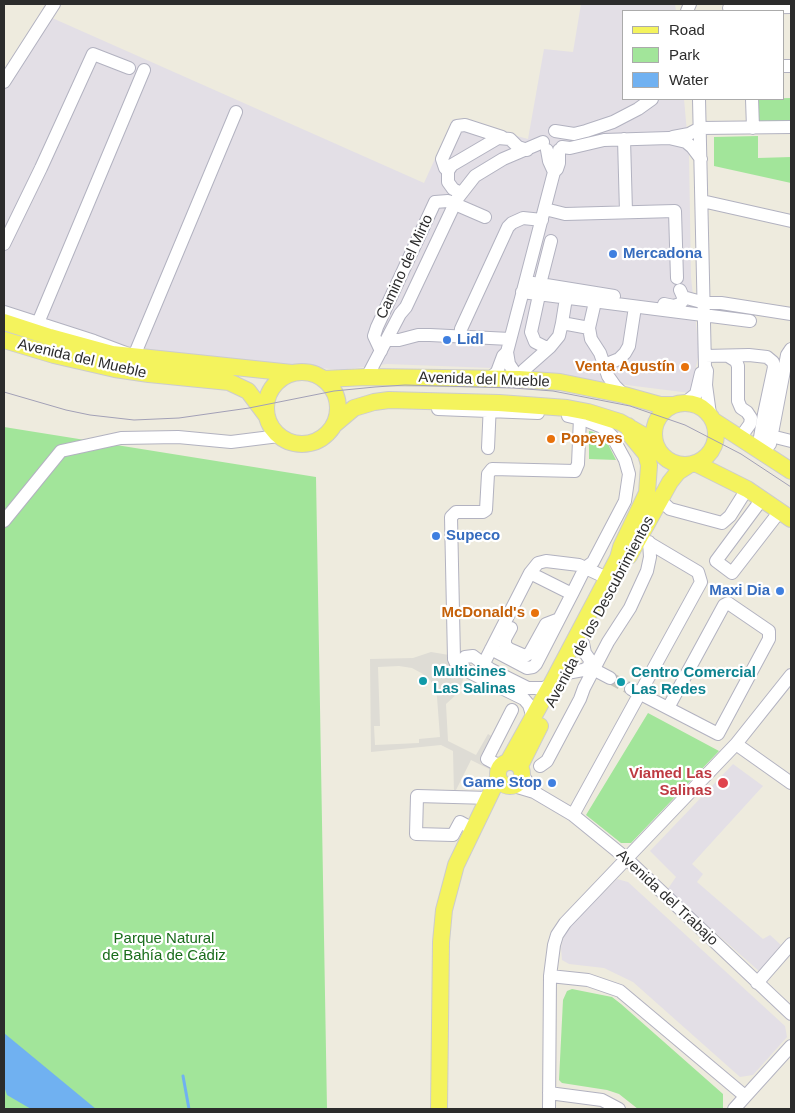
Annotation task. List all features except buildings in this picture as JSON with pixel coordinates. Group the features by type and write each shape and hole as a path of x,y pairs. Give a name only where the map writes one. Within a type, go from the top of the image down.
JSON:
{"main road":[{"name":"Avenida del Mueble","path":"4,322 35,328 112,354 292,373"},
{"name":"Avenida del Mueble","path":"4,340 54,355 115,369 229,382 248,391 266,415"},
{"path":"292,373 308,373 323,379 329,384 336,397 338,415 335,424 323,438 305,445 296,444 279,436 269,423 266,415 266,406 272,387 285,376 292,373"},
{"name":"Avenida del Mueble","path":"323,379 366,377 519,379 560,382 624,395 660,405 679,403"},
{"name":"Avenida del Mueble","path":"335,424 354,408 389,400 436,405 581,410 605,416 628,426 648,438 659,450"},
{"path":"712,418 717,434 714,446 706,457 692,464 682,465 670,461 659,450 654,435 656,422 663,411 679,403 700,405 712,418 791,472"},
{"name":"Avenida de los Descubrimientos","path":"618,558 621,547 644,500 649,479 649,466 646,454 632,437 628,426"},
{"name":"Avenida de los Descubrimientos","path":"449,1109 451,956 455,905 463,875 510,774 533,718 650,500 661,466 659,450"},
{"path":"692,464 747,489 785,515"},
{"name":"Avenida de los Descubrimientos","path":"439,1109 444,910 456,865 490,798 510,774 645,534 670,482 678,472 692,464"}],"street":[{"path":"4,82 54,4"},
{"path":"729,8 791,7"},
{"path":"4,244 93,54 129,68"},
{"path":"4,312 35,328 144,70"},
{"path":"574,134 613,122 651,100"},
{"path":"699,100 705,362 707,371 706,385 712,418"},
{"path":"752,100 753,128"},
{"path":"134,356 236,112"},
{"path":"448,171 442,159 457,126 465,125 510,139 518,147 527,150"},
{"path":"669,138 689,134 700,128 791,127"},
{"path":"553,147 563,139 555,131 604,140"},
{"path":"485,217 458,199 448,182 448,171 452,165 492,140 502,137"},
{"path":"366,377 400,314 406,307 458,199 475,176 503,159 527,150 553,147 570,148 604,140 669,138 686,142 701,159"},
{"path":"624,139 626,212"},
{"path":"489,379 498,372 508,345 554,172 559,163 553,147"},
{"name":"Camino del Mirto","path":"384,345 374,336 377,327 436,202 458,199"},
{"path":"702,201 791,221"},
{"path":"460,337 461,328 508,227 512,223 523,218 543,215 675,211 682,302 674,306 524,287"},
{"path":"550,241 531,332 536,342 544,347 550,347"},
{"path":"680,289 705,303 721,303 791,314"},
{"path":"539,290 566,298 750,321"},
{"path":"508,345 509,364 519,379 524,370 550,347 559,336 566,298"},
{"path":"595,302 589,328 592,340 600,353 611,381 624,395"},
{"path":"604,364 612,363 619,359 629,346 635,307"},
{"path":"562,323 589,328"},
{"path":"384,345 418,336 460,337 508,345"},
{"path":"761,451 770,444 788,355 791,349"},
{"path":"705,362 732,355 767,358 773,362 774,367 764,414 761,451"},
{"path":"728,356 736,361 738,366 738,401 741,408 747,412 764,414"},
{"path":"679,403 696,394 705,362"},
{"path":"488,448 490,407 580,418 602,427 612,436 625,460 629,474 625,500 594,562 585,568 533,667 527,668 491,649"},
{"path":"740,438 751,421 747,412"},
{"path":"533,718 529,705 524,699 456,666 454,659 451,517 456,512 483,512 486,510 488,474 492,469 575,471 578,464 580,418"},
{"path":"4,521 61,451 121,438 178,437 231,442 279,436"},
{"path":"771,436 791,441"},
{"path":"660,500 670,509 722,523 730,516 747,489"},
{"path":"762,499 716,561 732,573 785,515"},
{"path":"645,534 676,511"},
{"path":"540,766 547,761 580,699 591,668 630,608 647,571 650,557 645,534"},
{"path":"573,815 636,691 699,586 701,578 698,572 645,534"},
{"path":"559,619 546,624 527,655 521,656 505,645 506,637 534,575 535,566 542,561 578,565 607,578"},
{"path":"484,664 534,575"},
{"path":"534,575 572,594"},
{"path":"636,691 668,708 718,734 769,639 769,631 728,603 724,605 668,708"},
{"path":"583,644 585,653 590,660 591,668"},
{"path":"463,669 462,661 468,656 473,656 490,669 528,688 543,688 551,685"},
{"path":"567,673 591,668 610,678"},
{"path":"549,1109 550,976 557,935 566,923 736,744 791,675"},
{"path":"510,774 487,759 512,710"},
{"path":"736,744 791,784"},
{"name":"Avenida del Trabajo","path":"510,774 534,792 573,815 627,859 791,1014"},
{"path":"473,829 460,822 453,835 416,834 417,796 490,798"},
{"path":"757,983 791,944"},
{"path":"550,976 588,980 620,991 746,1096"},
{"path":"734,1109 791,1046"},
{"path":"549,1093 586,1096 602,1100 620,1109"}],"shaded area":[{"path":"581,4 675,4 676,10 622,10 622,100 684,100 689,155 691,277 699,353 690,393 492,368 387,364 340,370 130,348 4,312 4,90 50,17 424,183 453,119 528,139 544,49 573,52"},
{"path":"431,652 449,655 450,667 465,674 458,693 446,704 448,741 476,755 488,734 493,737 481,761 494,768 493,771 471,760 454,794 453,751 441,745 371,752 370,659 413,658","holes":["399,666 412,668 430,680 435,688 440,737 419,739 419,743 375,745 374,726 380,726 378,667"]},
{"path":"733,764 763,786 692,864 703,874 697,882 763,939 770,935 781,945 759,971 667,890 676,877 650,851"},
{"path":"617,879 628,882 785,1026 787,1037 753,1075 740,1077 633,982 604,968 569,964 562,960 561,948 567,931"}],"green space":[{"path":"785,98 790,98 790,122 759,122 759,100 785,100"},
{"path":"758,136 758,158 791,157 791,183 714,166 714,137"},
{"name":"Parque Natural de Bahía de Cádiz","path":"4,427 316,477 327,1109 4,1109"},
{"path":"589,431 594,432 607,442 616,460 589,459"},
{"path":"648,713 719,751 631,843 621,843 586,815"},
{"path":"572,989 612,997 621,1004 723,1094 723,1108 638,1109 619,1094 607,1090 562,1083 559,1080 563,1000 567,991"}],"water":[{"path":"4,1033 96,1109 31,1109 7,1095 4,1086"}],"waterway":[{"path":"183,1076 189,1109"}],"tunnel":[{"path":"610,678 631,689"}],"tram line":[{"path":"4,392 66,410 134,420 179,418 249,408 334,391 375,387 405,385 553,391 630,406 685,425 741,454 791,487"}],"place":[{"name":"Mercadona","path":"613,254"},
{"name":"Lidl","path":"447,340"},
{"name":"Venta Agustín","path":"685,367"},
{"name":"Popeyes","path":"551,439"},
{"name":"Supeco","path":"436,536"},
{"name":"Maxi Dia","path":"780,591"},
{"name":"McDonald's","path":"535,613"},
{"name":"Multicines Las Salinas","path":"423,681"},
{"name":"Centro Comercial Las Redes","path":"621,682"},
{"name":"Game Stop","path":"552,783"},
{"name":"Viamed Las Salinas","path":"723,783"}]}
